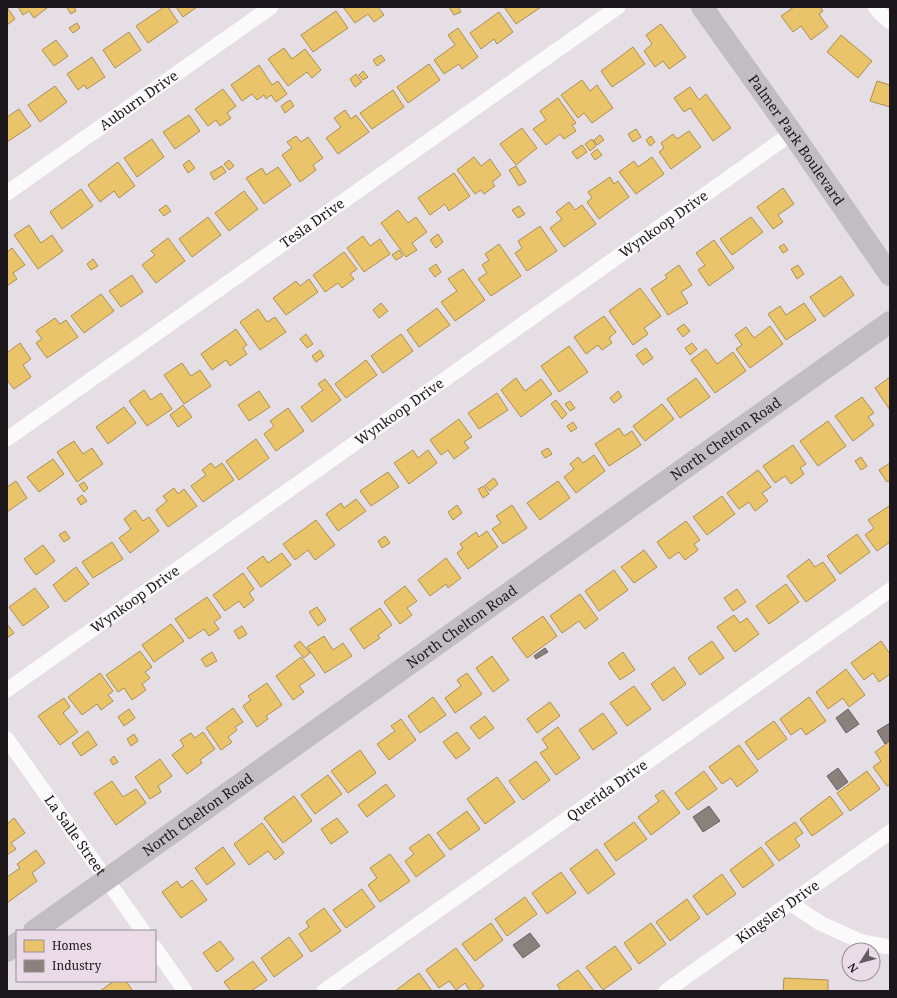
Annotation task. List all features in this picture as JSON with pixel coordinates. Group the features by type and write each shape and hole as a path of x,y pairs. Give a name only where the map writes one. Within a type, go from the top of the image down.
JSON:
{"main road":[{"name":"Palmer Park Boulevard","path":"702,7 792,133 890,275"},
{"name":"North Chelton Road","path":"35,930 890,322"},
{"path":"7,950 16,944"}],"street":[{"name":"Auburn Drive","path":"7,193 271,7"},
{"name":"Tesla Drive","path":"7,440 618,7"},
{"path":"875,7 890,22"},
{"name":"Wynkoop Drive","path":"7,690 792,133"},
{"name":"Querida Drive","path":"324,991 890,590"},
{"name":"La Salle Street","path":"7,739 142,930"},
{"name":"Kingsley Drive","path":"666,991 890,832"},
{"path":"790,903 820,923 862,942 890,947"},
{"path":"156,949 185,991"}],"building: Homes":[{"path":"7,7 15,19 7,25"},
{"path":"18,7 47,8 34,18 29,11 23,15"},
{"path":"74,7 76,11 71,14 67,8"},
{"path":"164,7 168,7 178,22 148,43 136,26"},
{"path":"176,7 197,7 183,17"},
{"path":"343,7 378,7 384,15 374,22 368,14 355,23"},
{"path":"449,7 458,7 461,12 454,15"},
{"path":"504,7 541,7 516,24"},
{"path":"794,7 820,7 823,11 819,14 828,27 811,40 801,26 793,32 781,16"},
{"path":"336,11 348,28 313,52 301,35"},
{"path":"499,12 513,32 497,44 494,39 481,49 470,33"},
{"path":"77,23 80,28 73,33 69,28"},
{"path":"661,24 686,57 669,69 663,61 655,67 644,51 652,44 646,35"},
{"path":"458,28 478,57 462,69 459,64 444,74 434,60 455,45 448,35"},
{"path":"129,32 141,50 115,68 103,50"},
{"path":"841,35 872,61 858,78 827,52"},
{"path":"56,40 68,56 54,66 42,50"},
{"path":"633,47 645,64 612,87 601,71"},
{"path":"284,48 292,59 305,49 321,70 312,78 307,72 288,86 268,59"},
{"path":"381,55 385,60 377,66 373,60"},
{"path":"92,57 105,77 87,89 84,85 78,90 67,74"},
{"path":"429,64 440,80 408,103 397,87"},
{"path":"259,65 272,85 278,81 287,94 276,102 271,95 266,99 264,95 257,100 252,94 242,101 231,85"},
{"path":"363,71 368,77 363,80 359,75"},
{"path":"356,74 362,82 355,87 350,79"},
{"path":"582,80 590,91 597,85 613,108 592,123 584,113 578,118 561,95"},
{"path":"877,81 890,85 890,107 870,101"},
{"path":"55,86 67,102 40,122 28,105"},
{"path":"690,87 699,100 706,94 731,128 713,141 690,108 684,112 674,98"},
{"path":"223,89 236,106 227,113 231,118 220,126 216,120 208,126 195,109"},
{"path":"393,90 404,107 372,129 360,113"},
{"path":"558,98 576,123 572,125 576,131 564,139 560,134 546,145 533,129 546,120 540,111"},
{"path":"290,100 294,106 285,113 281,106"},
{"path":"19,109 31,126 7,142 7,117"},
{"path":"345,110 351,119 356,115 369,132 338,154 326,138 341,127 334,118"},
{"path":"189,115 200,131 175,149 163,132"},
{"path":"522,128 537,148 516,165 500,144"},
{"path":"636,129 641,137 633,142 628,134"},
{"path":"689,131 701,147 671,169 659,152 664,148 661,143 673,134 677,139"},
{"path":"600,135 604,140 597,145 594,140"},
{"path":"296,136 301,142 308,137 323,158 313,165 316,170 300,182 282,155 292,148 287,142"},
{"path":"651,136 655,142 650,146 646,140"},
{"path":"152,139 164,157 137,177 124,158"},
{"path":"592,139 596,146 590,151 585,144"},
{"path":"582,145 587,152 577,159 572,152"},
{"path":"597,149 602,155 595,160 591,154"},
{"path":"474,157 481,166 490,159 501,175 492,182 495,186 484,194 481,190 475,194 457,170"},
{"path":"652,157 664,174 636,194 619,172 634,161 638,167"},
{"path":"189,160 195,168 188,173 183,165"},
{"path":"229,160 234,166 229,170 224,164"},
{"path":"118,162 135,186 119,198 114,191 100,202 88,185"},
{"path":"222,166 226,172 214,180 210,173"},
{"path":"516,166 526,182 519,186 509,170"},
{"path":"278,167 291,185 264,204 246,178 262,168 266,175"},
{"path":"454,173 470,196 449,211 445,204 430,215 418,198"},
{"path":"610,177 614,184 618,181 629,197 599,219 587,202 592,198 588,192"},
{"path":"783,188 794,204 778,215 783,222 773,229 757,207"},
{"path":"81,189 93,206 62,229 50,212"},
{"path":"244,191 258,209 229,231 215,213"},
{"path":"569,202 575,210 582,205 596,224 564,247 550,228 562,219 556,212"},
{"path":"166,205 171,211 164,216 159,210"},
{"path":"519,206 525,214 518,218 512,210"},
{"path":"398,210 408,223 416,217 427,232 412,243 417,250 406,257 381,223"},
{"path":"208,217 221,235 192,257 179,239"},
{"path":"751,217 763,232 732,255 720,239"},
{"path":"29,225 41,243 52,235 63,251 38,269 14,235"},
{"path":"540,226 557,251 527,271 515,253 522,248 518,241"},
{"path":"438,234 443,242 436,248 430,240"},
{"path":"363,236 370,246 380,239 390,254 364,272 347,248"},
{"path":"168,238 185,261 156,283 142,265 155,255 151,251"},
{"path":"714,240 734,268 709,286 698,270 705,265 696,253"},
{"path":"499,244 521,276 491,296 478,279 487,273 482,265 489,260 485,254"},
{"path":"784,244 788,250 783,253 779,247"},
{"path":"12,248 25,265 13,273 17,279 7,286 7,252"},
{"path":"399,250 403,256 396,260 392,255"},
{"path":"344,252 357,269 350,274 354,279 342,288 338,283 325,292 313,275"},
{"path":"93,259 98,266 91,270 87,264"},
{"path":"436,264 441,272 435,277 429,269"},
{"path":"679,265 692,285 681,292 688,303 668,315 651,289 667,278 665,275"},
{"path":"798,265 804,274 797,279 791,269"},
{"path":"463,269 485,300 455,321 441,302 457,291 448,279"},
{"path":"132,275 143,292 121,307 109,291"},
{"path":"841,276 854,295 824,317 810,297"},
{"path":"309,279 318,292 286,315 273,298 296,281 300,286"},
{"path":"640,288 661,316 644,328 648,334 633,345 609,311"},
{"path":"101,294 114,311 84,333 71,316"},
{"path":"381,303 388,311 379,318 373,310"},
{"path":"804,303 816,320 786,340 768,314 780,306 786,315"},
{"path":"437,308 450,325 419,347 407,330"},
{"path":"258,309 267,322 275,317 286,332 260,350 240,322"},
{"path":"604,316 616,332 609,338 612,343 602,350 598,345 586,354 574,337"},
{"path":"55,318 60,324 66,320 78,337 47,358 36,343 42,339 36,331"},
{"path":"684,324 690,331 683,337 677,329"},
{"path":"770,326 783,344 750,368 736,349 742,345 735,335 746,327 754,338"},
{"path":"236,329 247,345 243,348 247,354 230,366 226,360 212,370 201,354"},
{"path":"306,334 313,344 307,348 300,339"},
{"path":"401,334 413,351 383,373 371,356"},
{"path":"20,343 31,359 23,365 31,377 14,389 7,380 7,353"},
{"path":"692,343 697,349 690,355 685,348"},
{"path":"569,346 588,372 559,392 541,366"},
{"path":"646,348 653,358 643,365 636,355"},
{"path":"706,349 717,364 733,352 746,371 715,393 691,360"},
{"path":"320,350 324,356 316,362 312,356"},
{"path":"366,360 377,375 346,398 335,384"},
{"path":"182,363 191,376 200,370 211,386 184,404 164,375"},
{"path":"890,377 890,410 875,388"},
{"path":"516,378 525,391 541,379 552,394 521,417 501,390"},
{"path":"696,378 710,397 680,418 667,399"},
{"path":"325,379 341,400 312,422 301,407 323,390 318,384"},
{"path":"144,390 151,400 161,393 172,409 147,426 129,401"},
{"path":"259,391 270,407 249,421 238,405"},
{"path":"618,391 622,397 614,403 610,398"},
{"path":"497,393 508,410 479,429 468,413"},
{"path":"862,397 874,413 868,417 874,425 853,441 835,416"},
{"path":"556,400 567,414 562,419 551,404"},
{"path":"570,401 575,408 570,411 565,404"},
{"path":"662,404 674,419 645,441 633,426"},
{"path":"183,405 192,417 178,427 170,415"},
{"path":"124,407 136,423 108,444 96,427"},
{"path":"288,408 304,431 276,451 264,434 274,426 270,421"},
{"path":"459,419 472,437 464,442 469,448 454,459 448,450 441,455 430,440"},
{"path":"828,421 846,446 818,466 800,441"},
{"path":"573,422 577,428 571,432 567,426"},
{"path":"619,428 624,436 632,431 641,445 609,466 595,444"},
{"path":"256,439 269,458 239,480 226,461"},
{"path":"74,441 83,454 92,448 103,464 77,482 57,452"},
{"path":"793,445 806,464 800,468 804,474 791,484 785,476 775,483 763,466"},
{"path":"548,448 552,454 545,458 541,452"},
{"path":"413,450 418,458 428,450 437,463 409,484 394,463"},
{"path":"594,455 605,471 576,493 564,477 574,469 570,464 578,457 583,463"},
{"path":"861,457 867,466 861,470 855,461"},
{"path":"53,459 64,474 39,492 27,477"},
{"path":"211,463 215,468 222,463 234,480 203,502 191,486 206,475 202,470"},
{"path":"890,463 890,480 887,482 879,470"},
{"path":"758,470 771,487 762,493 768,501 755,511 749,502 739,509 727,493"},
{"path":"388,472 399,487 371,506 360,491"},
{"path":"494,478 498,484 490,491 485,485"},
{"path":"16,481 27,498 7,512 7,487"},
{"path":"558,481 570,498 540,520 527,503"},
{"path":"84,482 88,488 84,492 79,485"},
{"path":"484,486 489,494 483,498 478,489"},
{"path":"174,488 178,494 184,489 197,506 168,527 156,510 167,501 163,496"},
{"path":"82,495 87,501 81,505 77,499"},
{"path":"722,496 735,514 707,535 693,517"},
{"path":"356,499 366,511 338,531 326,514 341,503 344,508"},
{"path":"457,505 462,513 453,520 448,512"},
{"path":"512,505 527,528 503,544 492,529 501,523 496,516"},
{"path":"889,506 890,542 877,551 865,535 874,528 868,520"},
{"path":"135,510 143,521 149,517 159,531 130,553 119,538 131,529 124,519"},
{"path":"316,520 335,545 315,560 308,550 295,560 283,544"},
{"path":"686,521 700,540 694,544 698,550 685,560 679,552 669,559 657,542"},
{"path":"65,531 70,538 64,542 59,535"},
{"path":"487,531 498,547 468,569 457,553 463,548 460,544 476,532 479,537"},
{"path":"857,534 870,552 840,574 827,556"},
{"path":"385,536 390,543 382,548 378,541"},
{"path":"112,542 123,559 93,578 82,562"},
{"path":"43,545 55,561 36,575 24,559"},
{"path":"644,550 657,567 634,583 621,567"},
{"path":"282,553 291,565 261,587 247,568 263,556 268,563"},
{"path":"446,558 461,578 448,588 446,584 430,596 418,580"},
{"path":"809,559 815,567 823,562 836,580 806,602 787,576"},
{"path":"76,567 89,584 65,602 53,585"},
{"path":"614,570 628,590 599,611 585,591"},
{"path":"243,573 254,589 249,593 254,600 244,608 239,601 225,611 213,595"},
{"path":"786,584 799,602 769,624 756,606"},
{"path":"405,586 417,601 407,608 412,615 400,624 384,602"},
{"path":"35,588 49,607 23,626 9,607"},
{"path":"737,589 746,602 733,611 724,598"},
{"path":"580,594 598,619 585,629 579,621 562,633 550,616"},
{"path":"207,597 221,617 214,622 219,629 209,636 204,629 189,639 175,619"},
{"path":"317,607 326,620 318,626 309,612"},
{"path":"380,608 392,625 378,635 380,638 364,649 350,629"},
{"path":"734,615 740,623 747,618 759,634 735,652 717,627"},
{"path":"543,616 557,636 527,658 512,638"},
{"path":"7,624 14,633 7,638"},
{"path":"171,624 184,641 154,662 142,645"},
{"path":"242,626 247,634 239,639 234,631"},
{"path":"324,636 333,650 343,643 352,656 325,673 307,647"},
{"path":"300,641 310,653 304,658 294,646"},
{"path":"712,641 724,658 700,675 688,658"},
{"path":"881,641 890,654 890,674 879,682 873,673 864,680 851,663"},
{"path":"140,651 152,667 145,672 150,678 142,684 146,690 132,700 124,688 118,692 106,675"},
{"path":"212,652 217,661 206,667 201,659"},
{"path":"623,652 635,670 620,680 608,663"},
{"path":"492,656 509,680 493,692 476,668"},
{"path":"301,657 315,675 299,686 304,692 293,700 276,676"},
{"path":"674,667 686,684 663,701 651,684"},
{"path":"846,669 865,695 849,707 843,698 828,709 816,692"},
{"path":"100,673 113,691 108,695 113,701 101,710 97,704 82,715 68,697"},
{"path":"467,673 482,694 455,713 445,698 461,686 457,680"},
{"path":"267,683 282,705 266,716 268,719 257,727 243,706 251,700 248,696"},
{"path":"634,686 651,709 627,726 610,703"},
{"path":"433,697 446,715 420,733 408,716"},
{"path":"809,697 826,721 806,735 801,728 791,735 780,719"},
{"path":"64,698 70,707 63,713 78,732 60,745 38,716"},
{"path":"550,702 560,716 537,733 527,719"},
{"path":"233,708 243,722 235,727 237,730 228,737 232,742 221,750 206,728"},
{"path":"129,709 135,718 124,726 118,717"},
{"path":"603,713 617,733 593,750 579,730"},
{"path":"485,716 494,728 479,739 470,727"},
{"path":"401,719 416,740 389,760 377,744 395,731 391,726"},
{"path":"774,721 787,739 758,760 745,742"},
{"path":"558,727 580,758 556,775 540,753 548,748 542,739"},
{"path":"88,731 97,745 81,756 72,743"},
{"path":"203,732 215,749 200,760 202,763 187,774 172,755 184,746 180,740 191,733 195,738"},
{"path":"457,732 470,749 456,759 443,742"},
{"path":"134,734 138,741 131,746 127,739"},
{"path":"890,741 890,784 887,786 873,767 881,761 875,752"},
{"path":"739,745 758,771 737,787 731,778 722,784 709,767"},
{"path":"360,750 376,773 348,793 331,771"},
{"path":"114,756 118,762 113,765 110,760"},
{"path":"160,759 172,776 158,786 161,792 150,799 135,777"},
{"path":"536,761 550,780 523,800 509,781"},
{"path":"704,771 717,789 688,810 675,793"},
{"path":"867,771 880,789 850,811 837,793"},
{"path":"328,775 342,794 315,814 301,795"},
{"path":"497,777 515,802 485,824 467,799"},
{"path":"112,781 123,797 136,789 146,803 116,825 94,793"},
{"path":"386,784 395,796 367,817 358,805"},
{"path":"663,790 680,813 651,835 638,817 659,801 655,796"},
{"path":"294,796 312,821 283,843 264,818"},
{"path":"830,796 843,814 812,836 800,819"},
{"path":"467,811 480,829 450,850 437,833"},
{"path":"14,818 25,833 11,843 16,849 7,855 7,824"},
{"path":"337,818 348,832 331,844 321,829"},
{"path":"634,822 647,839 616,861 604,844"},
{"path":"795,822 803,833 795,839 800,846 779,861 765,843"},
{"path":"262,823 284,853 275,860 268,851 249,865 234,844"},
{"path":"429,834 445,856 416,877 405,861 414,854 409,848"},
{"path":"223,847 235,864 207,885 195,868"},
{"path":"761,847 774,865 743,888 730,870"},
{"path":"597,849 615,874 588,894 570,869"},
{"path":"36,850 45,863 32,873 37,881 7,903 7,877 20,868 17,864"},
{"path":"390,854 410,881 380,902 368,885 377,878 370,868"},
{"path":"561,872 576,893 547,914 532,893"},
{"path":"722,874 736,894 707,915 693,896"},
{"path":"192,880 207,900 181,918 162,892 177,881 182,888"},
{"path":"362,889 375,907 346,928 333,910"},
{"path":"525,897 537,914 507,936 495,919"},
{"path":"687,899 700,918 670,941 656,922"},
{"path":"324,908 341,931 311,952 299,934 309,927 306,922"},
{"path":"491,923 503,940 475,961 462,944"},
{"path":"651,923 666,944 639,964 624,943"},
{"path":"289,937 303,956 274,977 261,958"},
{"path":"220,941 234,959 217,972 203,953"},
{"path":"615,946 632,969 603,990 586,967"},
{"path":"456,948 484,986 478,991 470,991 465,983 456,990 449,981 439,988 426,970"},
{"path":"253,961 267,980 251,991 231,991 224,982"},
{"path":"578,970 594,991 561,991 557,985"},
{"path":"419,973 432,991 395,991"},
{"path":"784,978 828,980 828,991 783,991"},
{"path":"113,982 127,982 133,991 100,991"}],"building: Industry":[{"path":"545,648 548,652 536,659 534,656"},
{"path":"848,709 859,724 846,733 836,718"},
{"path":"890,723 890,740 885,744 877,731"},
{"path":"838,768 848,782 837,790 827,776"},
{"path":"709,806 720,821 703,832 693,817"},
{"path":"530,933 540,946 523,958 513,945"}]}
